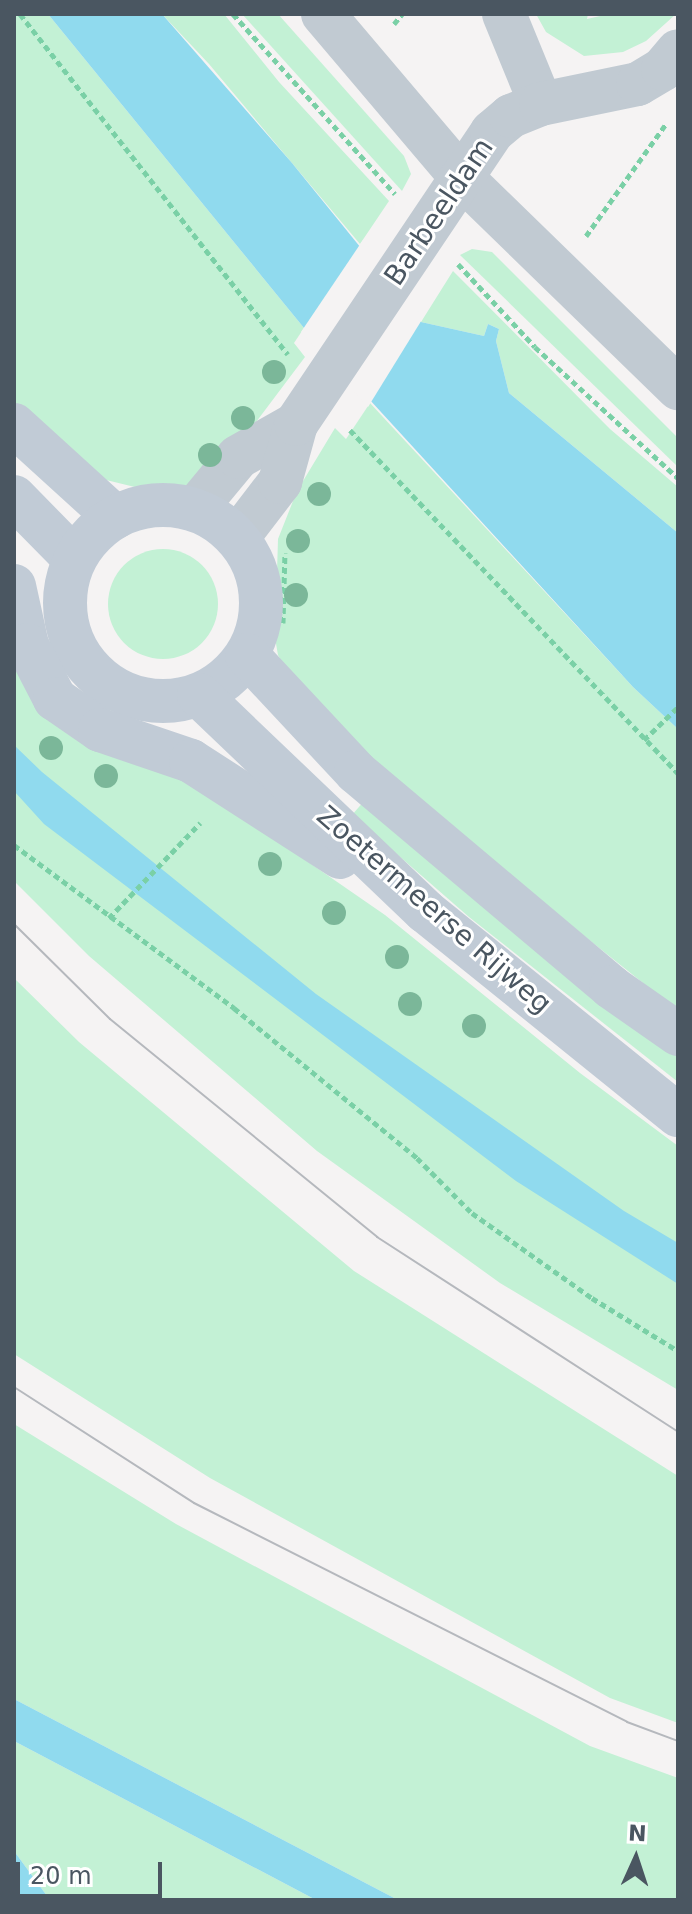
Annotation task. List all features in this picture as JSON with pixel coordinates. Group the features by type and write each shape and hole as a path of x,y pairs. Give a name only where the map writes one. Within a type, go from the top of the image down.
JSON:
{"main road":[{"path":"14,425 115,517"},
{"path":"14,497 74,558"},
{"path":"169,504 195,509 219,521 251,557 261,598 256,636 247,655 227,677 199,695 170,701 141,699 114,689 86,665 71,640 64,612 65,588 74,558 88,538 115,517 146,505 169,504"},
{"path":"14,586 27,645 55,699 100,730 191,761 425,911"},
{"name":"Zoetermeerse Rijweg","path":"247,655 356,772 611,987 678,1034"},
{"name":"Zoetermeerse Rijweg","path":"199,695 425,911 678,1115"}],"street":[{"path":"323,14 461,177 678,388"},
{"path":"504,14 541,104"},
{"name":"Barbeeldam","path":"237,538 280,482 296,424 492,132 511,116 541,104 638,84 663,69 678,51"},
{"name":"Barbeeldam","path":"195,509 238,457 296,424"}],"path":[{"path":"559,275 669,119"},
{"path":"338,435 345,425"},
{"path":"284,631 286,543"},
{"path":"644,740 678,707"},
{"path":"14,845 234,1008 417,1158 472,1213 592,1298 678,1351"},
{"path":"109,918 178,847"}],"green space":[{"path":"14,14 48,14 304,328 294,343 305,357 244,438 189,485 147,490 98,478 14,410"},
{"path":"162,14 224,14 279,82 389,201 360,244 209,64"},
{"path":"242,14 278,14 404,156 411,174 402,191"},
{"path":"536,14 588,14 587,19 609,14 676,14 646,41 623,52 584,56 546,32"},
{"path":"472,249 492,252 678,438 678,467 460,255"},
{"path":"453,271 610,429 678,487 678,533 509,393 496,341 499,329 488,324 484,336 421,322"},
{"path":"370,403 633,687 678,729 678,1011 404,792 290,679 278,655 275,638 278,539 297,491 335,428 346,439"},
{"path":"163,549 184,554 202,565 213,583 218,604 213,625 202,643 184,654 163,659 142,654 124,643 113,625 108,604 113,583 124,565 142,554"},
{"path":"14,661 172,773 204,790 385,915 580,1073 678,1146 678,1390 500,1283 317,1151 89,956 14,881"},
{"path":"365,800 678,1057 678,1082 469,917 352,815"},
{"path":"14,978 79,1042 354,1271 678,1476 678,1723 610,1698 210,1478 14,1354"},
{"path":"14,1424 176,1524 590,1746 678,1778 678,1900 398,1900 14,1699"},
{"path":"14,1741 316,1900 50,1900 14,1851"}],"water":[{"path":"48,14 162,14 292,163 421,322 484,336 488,324 499,329 496,341 509,393 678,533 678,729 633,687 304,328"},
{"path":"14,745 42,772 316,994 624,1211 678,1243 678,1284 516,1181 44,824 14,791"},
{"path":"14,1699 398,1900 316,1900 14,1741"},
{"path":"14,1851 50,1900 24,1900 14,1886"}],"pier":[{"path":"363,240 423,318 368,407 301,332"}],"tram line":[{"path":"14,924 110,1019 377,1237 678,1432"},
{"path":"14,1387 194,1503 627,1722 678,1741"}]}
